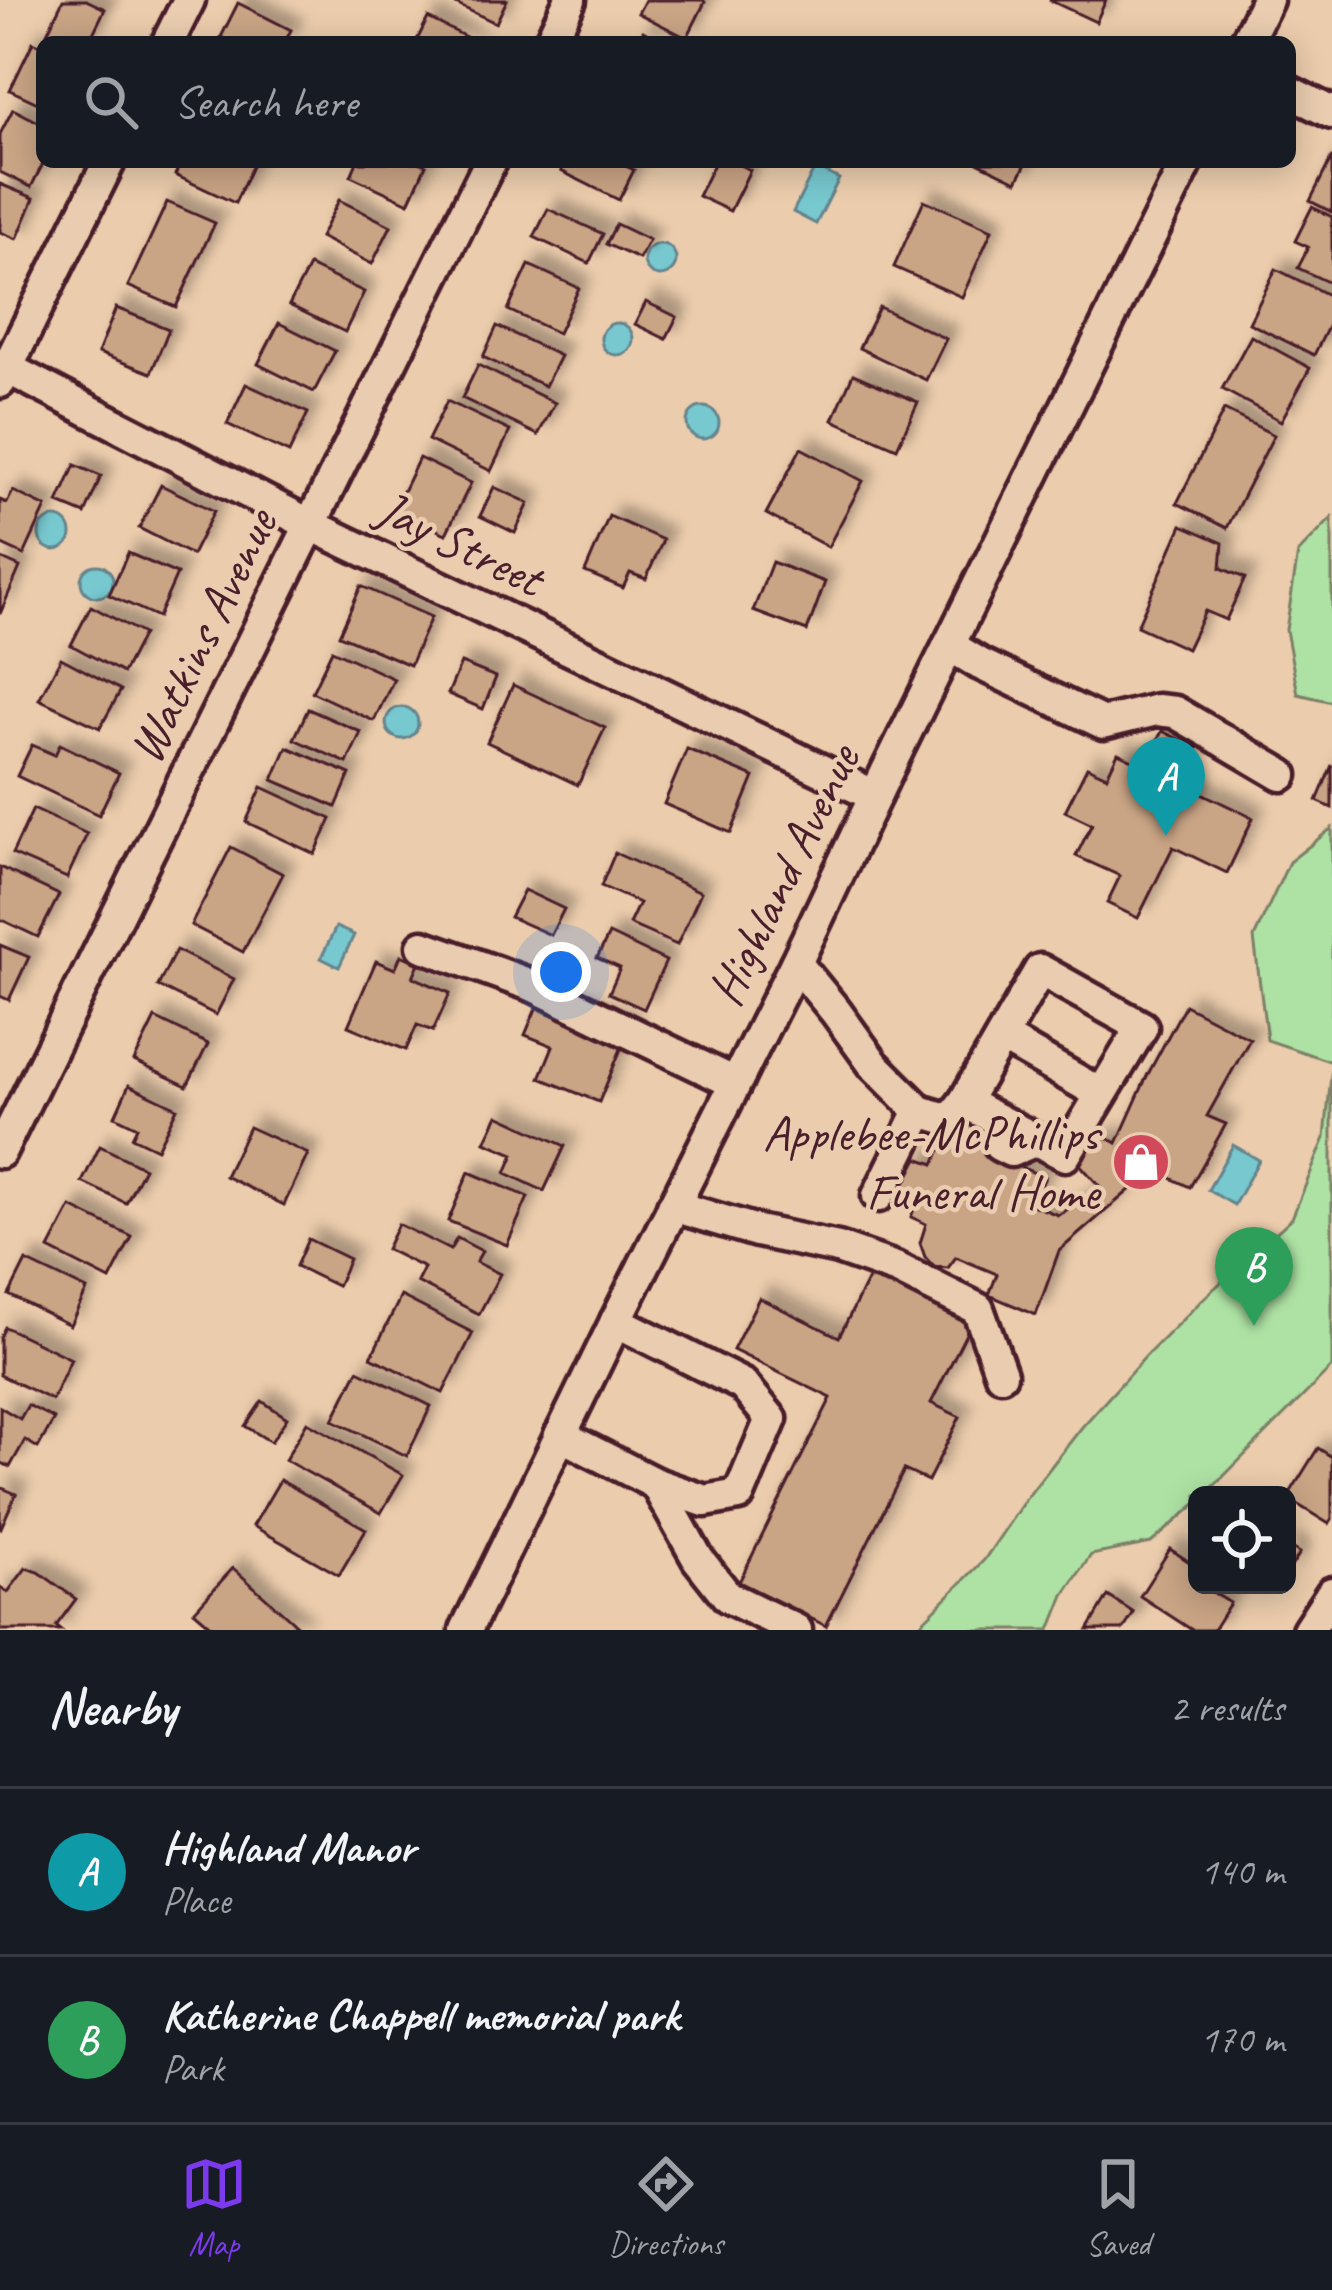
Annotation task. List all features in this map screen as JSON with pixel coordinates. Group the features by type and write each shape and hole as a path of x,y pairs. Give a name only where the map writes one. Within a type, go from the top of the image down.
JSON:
{"street":[{"path":"171,36 189,0"},
{"path":"553,36 570,0"},
{"path":"1249,36 1267,0"},
{"path":"1296,95 1332,112"},
{"path":"3,375 106,168"},
{"name":"Watkins Avenue","path":"0,1152 487,168"},
{"name":"Highland Avenue","path":"466,1630 1183,168"},
{"name":"Jay Street","path":"3,375 875,796"},
{"path":"949,645 1102,723 1157,710 1174,712 1282,775"},
{"path":"423,946 534,986 735,1083"},
{"path":"796,963 874,1065 949,1115 1036,1140 1065,1155 1142,1027 1040,970 949,1115 878,1196"},
{"path":"1002,1037 1101,1094"},
{"path":"999,1145 1011,1151 1036,1140"},
{"path":"673,1206 757,1232 838,1248 898,1269 978,1309 1001,1374"},
{"path":"560,1435 656,1484 705,1502 739,1495 771,1419 743,1385 616,1321"},
{"path":"656,1484 698,1559 728,1597 796,1630"},
{"path":"1308,1630 1332,1593"}],"green space":[{"path":"1332,518 1332,702 1298,694 1286,630 1298,553"},
{"path":"1332,828 1332,1062 1267,1040 1254,938 1289,862"},
{"path":"1332,1065 1332,1367 1214,1486 1188,1486 1188,1511 1151,1543 1091,1555 1064,1595 1050,1630 917,1627 984,1560 1082,1427 1146,1356 1292,1218 1325,1138"}],"water":[{"path":"815,168 839,179 816,224 793,212"},
{"path":"660,244 672,248 676,260 672,272 660,276 648,272 644,260 648,248"},
{"path":"617,323 629,327 633,339 629,351 617,355 605,351 601,339 605,327"},
{"path":"703,407 715,411 719,423 715,435 703,439 691,435 687,423 691,411"},
{"path":"55,518 67,522 71,534 67,546 55,550 43,546 39,534 43,522"},
{"path":"97,565 109,569 113,581 109,593 97,597 85,593 81,581 85,569"},
{"path":"402,707 414,711 418,723 414,735 402,739 390,735 386,723 390,711"},
{"path":"336,927 354,935 339,967 321,958"},
{"path":"1233,1145 1259,1160 1234,1205 1208,1190"}],"building":[{"path":"63,0 86,0 105,9 92,36 47,33"},
{"path":"447,0 507,0 496,23"},
{"path":"645,0 705,2 688,36 638,13"},
{"path":"1049,0 1106,0 1096,22"},
{"path":"238,3 291,30 288,36 222,36"},
{"path":"428,18 464,36 419,36"},
{"path":"33,42 36,43 36,102 10,90"},
{"path":"13,109 36,121 36,168 41,168 31,187 0,172 0,134"},
{"path":"1332,157 1332,212 1310,201"},
{"path":"178,168 251,168 235,203 175,175"},
{"path":"354,168 425,168 409,203 351,176"},
{"path":"562,168 634,170 619,200"},
{"path":"712,168 750,170 730,211 698,196"},
{"path":"990,168 1024,168 1017,181"},
{"path":"0,184 34,198 17,239 0,232"},
{"path":"339,200 391,226 372,264 320,237"},
{"path":"924,200 992,230 962,297 894,267"},
{"path":"167,202 215,223 176,307 128,286"},
{"path":"1312,207 1332,217 1332,284 1298,268 1308,247 1295,241"},
{"path":"548,209 603,234 589,263 534,237"},
{"path":"616,224 649,240 639,259 606,244"},
{"path":"529,265 579,288 558,333 508,310"},
{"path":"309,266 364,292 345,332 289,305"},
{"path":"1276,269 1332,297 1332,319 1314,355 1249,323"},
{"path":"646,302 677,317 666,339 635,324"},
{"path":"879,307 946,339 926,380 859,348"},
{"path":"116,308 169,329 151,373 98,353"},
{"path":"279,323 335,351 314,392 258,364"},
{"path":"497,326 560,356 545,386 483,357"},
{"path":"1251,336 1310,368 1281,421 1222,389"},
{"path":"478,365 555,403 538,435 462,398"},
{"path":"853,374 918,402 897,448 833,420"},
{"path":"246,384 308,413 289,453 227,424"},
{"path":"447,401 510,431 491,471 428,440"},
{"path":"1224,410 1274,435 1227,528 1177,503"},
{"path":"801,448 863,481 828,547 766,514"},
{"path":"419,458 471,483 446,534 394,510"},
{"path":"75,465 101,476 85,514 58,503"},
{"path":"161,485 214,511 192,555 139,528"},
{"path":"494,487 529,503 515,533 480,516"},
{"path":"13,491 46,507 24,555 0,544 0,500 7,503"},
{"path":"609,516 663,540 646,579 630,573 623,588 585,572"},
{"path":"1182,525 1223,543 1221,568 1245,578 1226,620 1205,611 1187,649 1137,626"},
{"path":"128,553 177,574 158,617 109,595"},
{"path":"0,558 20,567 0,614"},
{"path":"772,562 825,582 807,631 753,611"},
{"path":"361,586 431,617 410,665 339,635"},
{"path":"91,606 143,634 123,673 71,645"},
{"path":"332,650 394,679 374,721 312,692"},
{"path":"61,658 121,690 100,728 39,699"},
{"path":"461,663 496,677 483,709 448,694"},
{"path":"513,685 605,728 578,785 487,742"},
{"path":"308,709 361,732 347,763 294,739"},
{"path":"1162,731 1197,748 1181,783 1253,818 1227,873 1173,847 1138,918 1107,903 1120,876 1076,856 1092,824 1065,811 1087,767 1107,776 1118,753 1145,766"},
{"path":"60,744 119,773 99,815 17,776 32,745 55,755"},
{"path":"287,747 350,774 336,807 273,780"},
{"path":"687,749 754,777 731,833 664,804"},
{"path":"1332,765 1332,808 1317,801"},
{"path":"262,787 331,819 315,854 246,822"},
{"path":"33,809 87,834 67,878 12,854"},
{"path":"231,847 283,874 243,952 191,925"},
{"path":"615,853 701,892 677,945 629,924 639,903 601,886"},
{"path":"0,867 59,895 38,937 0,919"},
{"path":"524,890 564,909 551,935 510,917"},
{"path":"609,934 666,961 644,1009 609,993 620,968 597,958"},
{"path":"0,945 29,957 9,1000 0,996"},
{"path":"176,950 234,979 216,1015 158,986"},
{"path":"401,955 419,963 413,977 450,993 433,1031 417,1025 406,1050 348,1026 376,961 395,969"},
{"path":"543,992 630,1027 599,1102 540,1078 553,1046 525,1035"},
{"name":"Applebee-McPhillips Funeral Home","path":"1185,1005 1250,1039 1207,1116 1226,1124 1190,1187 1143,1165 1132,1188 1059,1251 1036,1315 989,1295 997,1274 956,1257 948,1268 934,1267 920,1243 926,1224 911,1217 918,1198 901,1191 918,1158 934,1164 943,1143 956,1146 968,1119 1004,1136 993,1156 1045,1177 1032,1205 1058,1215 1102,1189 1075,1159 1107,1137 1117,1143"},
{"path":"155,1018 208,1044 187,1086 134,1061"},
{"path":"129,1085 177,1108 157,1149 132,1137 137,1127 115,1116"},
{"path":"498,1115 565,1146 544,1191 506,1173 514,1154 485,1142"},
{"path":"249,1127 308,1154 284,1205 225,1176"},
{"path":"100,1146 144,1168 126,1203 82,1182"},
{"path":"469,1172 528,1197 507,1245 448,1221"},
{"path":"71,1207 132,1237 110,1280 49,1249"},
{"path":"398,1224 450,1250 457,1238 482,1251 476,1262 500,1274 479,1314 417,1282 424,1268 386,1249"},
{"path":"308,1239 349,1259 337,1286 296,1266"},
{"path":"26,1261 87,1290 70,1325 9,1295"},
{"path":"872,1271 973,1320 931,1403 960,1417 928,1481 904,1470 826,1626 739,1582 831,1398 733,1350 759,1298 839,1337"},
{"path":"401,1296 473,1333 443,1393 371,1357"},
{"path":"5,1327 71,1359 52,1400 0,1375 0,1337"},
{"path":"358,1370 431,1406 407,1456 333,1420"},
{"path":"262,1401 287,1418 271,1442 245,1426"},
{"path":"28,1405 54,1419 38,1448 25,1440 10,1467 0,1462 0,1407 20,1419"},
{"path":"307,1422 403,1475 381,1513 285,1460"},
{"path":"1318,1448 1332,1457 1329,1524 1296,1504 1294,1486"},
{"path":"280,1480 366,1529 339,1575 253,1526"},
{"path":"0,1487 16,1494 0,1530"},
{"path":"1170,1549 1188,1561 1188,1594 1216,1594 1230,1603 1213,1630 1192,1630 1140,1596"},
{"path":"26,1568 76,1599 56,1626 61,1630 0,1630 0,1587 8,1592"},
{"path":"233,1568 302,1630 216,1630 194,1611"},
{"path":"1108,1596 1134,1613 1123,1630 1088,1630"}],"tunnel":[{"path":"964,1128 999,1145"}],"place":[{"name":"Highland Manor","path":"1166,836"},
{"name":"Applebee-McPhillips Funeral Home","path":"1141,1162"},
{"name":"Katherine Chappell memorial park","path":"1254,1326"}]}
